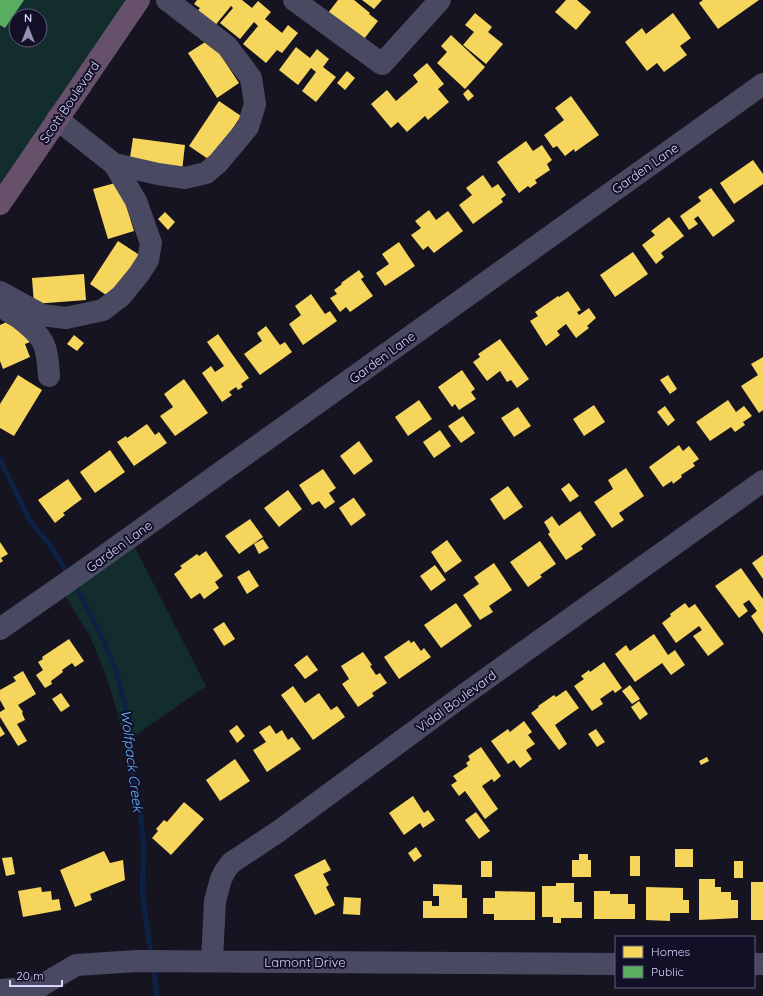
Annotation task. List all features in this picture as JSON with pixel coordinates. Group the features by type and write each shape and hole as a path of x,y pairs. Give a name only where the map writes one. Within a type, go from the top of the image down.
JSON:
{"highway":[{"name":"Scott Boulevard","path":"0,204 139,0"}],"street":[{"path":"114,164 158,174 185,178 206,174 218,163 248,127 255,104 251,78 227,46 167,0"},
{"path":"294,0 382,64 440,0"},
{"name":"Garden Lane","path":"0,628 72,579 763,84"},
{"path":"0,292 42,315 66,318 103,310 121,296 139,274 148,260 151,243 136,201 114,164 57,119"},
{"path":"0,300 5,309 34,329 43,340 47,354 49,376"},
{"name":"Vidal Boulevard","path":"212,960 215,902 221,879 231,863 279,831 472,689 763,481"},
{"name":"Lamont Drive","path":"0,990 39,987 76,965 137,961 212,960 615,964"}],"green space":[{"path":"0,0 136,0 0,210"},
{"path":"130,538 206,686 126,742 108,681 90,636 59,586"}],"building: Homes":[{"path":"197,0 242,0 252,8 258,1 271,12 265,19 282,33 288,25 298,33 282,53 277,50 266,63 243,44 258,26 254,22 240,39 220,23 233,8 231,6 213,28 195,14 200,8 194,4"},
{"path":"338,0 354,0 378,21 364,39 328,13"},
{"path":"362,0 382,0 374,9"},
{"path":"566,0 577,0 591,12 576,30 555,12"},
{"path":"703,0 759,0 718,29 699,3"},
{"path":"475,13 492,27 488,32 503,44 486,64 463,45 474,32 465,25"},
{"path":"673,13 691,38 680,46 687,55 664,72 657,63 647,71 625,42 642,28 646,34"},
{"path":"451,35 485,67 465,89 437,63 447,52 441,46"},
{"path":"210,39 239,83 217,98 188,53"},
{"path":"296,47 310,58 317,49 329,59 323,67 336,77 316,102 302,91 316,72 311,68 298,85 279,70"},
{"path":"427,63 444,84 438,89 449,102 428,120 425,116 407,132 398,122 391,128 371,104 387,90 396,101 418,82 413,75"},
{"path":"347,71 355,78 345,90 337,83"},
{"path":"468,89 474,96 468,101 463,94"},
{"path":"571,96 599,135 575,152 574,149 565,156 557,146 553,148 544,135 564,120 555,108"},
{"path":"219,101 241,116 211,161 189,146"},
{"path":"133,138 185,145 182,171 129,164"},
{"path":"526,141 533,151 542,145 552,160 547,164 550,170 535,180 537,183 530,188 528,186 519,193 497,162"},
{"path":"753,160 763,174 763,184 734,204 720,183"},
{"path":"483,175 492,188 498,184 506,195 501,199 503,202 473,224 459,205 472,195 466,188"},
{"path":"119,182 134,231 108,239 93,189"},
{"path":"711,188 735,221 713,237 698,216 694,219 698,224 689,230 680,216 701,201 698,197"},
{"path":"429,210 436,220 448,211 463,231 434,253 428,246 423,250 411,235 421,228 415,221"},
{"path":"165,212 175,222 168,230 158,219"},
{"path":"669,217 684,236 661,253 664,257 656,264 642,245 655,235 651,231"},
{"path":"118,241 141,256 112,299 90,284"},
{"path":"399,242 415,266 385,286 376,273 389,264 382,254"},
{"path":"633,252 648,274 615,297 600,275"},
{"path":"359,270 364,277 361,279 373,296 350,312 346,307 340,312 330,298 337,294 334,290 342,284 341,283"},
{"path":"84,274 86,300 34,304 32,278"},
{"path":"568,291 581,310 577,312 579,315 589,308 596,318 587,326 589,328 576,338 566,324 557,331 560,335 546,346 530,321 538,316 535,312"},
{"path":"311,294 325,314 330,311 337,321 303,345 289,324 301,315 295,306"},
{"path":"13,319 25,330 30,342 25,344 30,357 3,369 0,361 0,325"},
{"path":"266,326 280,345 285,342 292,352 260,375 244,354 262,341 257,333"},
{"path":"218,334 249,378 241,384 243,387 238,390 236,387 229,392 232,395 222,402 202,373 211,366 215,372 224,366 207,342"},
{"path":"74,335 84,343 77,351 67,344"},
{"path":"500,339 529,379 517,388 511,380 507,382 500,371 487,381 473,362 480,357 478,354"},
{"path":"763,357 763,410 759,413 741,386 758,375 751,364"},
{"path":"462,370 475,389 471,392 476,399 459,410 455,404 452,407 438,387"},
{"path":"18,375 42,390 14,436 0,428 0,404"},
{"path":"668,375 677,389 670,394 660,380"},
{"path":"184,379 208,413 175,436 160,416 173,407 164,394"},
{"path":"419,400 432,419 408,436 395,417"},
{"path":"728,400 736,412 744,406 752,416 743,422 745,425 735,432 731,427 710,441 696,422"},
{"path":"594,405 605,422 584,436 573,419"},
{"path":"665,406 675,420 668,426 657,412"},
{"path":"518,407 531,426 514,437 501,418"},
{"path":"463,416 475,433 461,443 448,426"},
{"path":"147,424 155,435 159,432 167,443 134,466 117,442 126,436 127,438"},
{"path":"440,430 451,446 434,458 423,442"},
{"path":"359,441 373,461 354,475 340,456"},
{"path":"679,445 683,451 689,446 699,459 693,463 695,466 681,475 682,477 673,484 672,481 663,487 649,467"},
{"path":"110,450 125,472 95,493 80,472"},
{"path":"626,468 644,496 619,513 624,520 612,528 594,502 613,489 608,480"},
{"path":"323,469 336,488 329,493 335,502 325,509 319,501 312,505 299,485"},
{"path":"68,479 82,499 63,513 65,515 55,523 38,500"},
{"path":"569,483 579,496 570,502 561,489"},
{"path":"508,486 523,507 504,520 490,499"},
{"path":"288,490 302,509 279,527 264,508"},
{"path":"353,498 366,515 351,526 339,508"},
{"path":"580,511 596,535 581,546 583,549 566,560 548,534 550,532 544,522 552,516 559,526"},
{"path":"250,519 263,537 239,554 225,536"},
{"path":"263,539 269,548 259,554 254,544"},
{"path":"447,540 462,561 445,573 431,552"},
{"path":"540,541 556,564 540,575 542,577 528,587 510,562"},
{"path":"0,542 8,554 1,558 3,561 0,563"},
{"path":"206,551 223,576 215,582 219,588 204,599 200,593 191,599 174,574 182,568 180,566 197,554 199,556"},
{"path":"763,555 763,579 752,563"},
{"path":"494,563 512,590 489,606 493,612 480,620 463,595 479,584 474,577"},
{"path":"435,565 446,580 431,591 420,576"},
{"path":"741,568 763,599 763,634 751,616 757,611 749,600 743,604 748,611 739,618 715,586"},
{"path":"249,570 259,586 247,594 237,577"},
{"path":"456,603 472,626 441,648 424,625"},
{"path":"685,603 689,608 695,604 724,644 708,656 693,636 702,630 699,626 676,643 662,623 671,616 670,614"},
{"path":"224,622 235,639 224,646 213,629"},
{"path":"654,634 668,655 675,650 685,665 671,675 662,663 635,682 615,654 626,645 630,651"},
{"path":"69,639 84,661 75,667 72,663 51,681 52,684 45,688 36,675 43,670 38,662 43,659 42,657"},
{"path":"409,640 411,643 414,641 421,651 424,648 431,657 399,679 384,657"},
{"path":"363,652 372,665 370,666 376,675 380,673 387,683 372,693 374,696 358,707 342,684 349,679 341,666"},
{"path":"307,655 318,670 305,679 294,665"},
{"path":"604,662 622,688 615,693 613,690 600,699 603,704 592,711 574,686 584,679 581,676 589,670 590,672"},
{"path":"23,671 36,694 18,705 23,712 22,713 25,720 17,724 27,741 18,746 0,717 0,712 5,709 0,700 0,690 16,681 13,677"},
{"path":"630,685 640,699 632,704 622,691"},
{"path":"293,686 305,703 319,693 331,710 337,706 345,717 313,740 281,695"},
{"path":"566,690 579,708 555,725 567,744 559,750 531,713 554,695 556,697"},
{"path":"61,693 70,706 61,712 52,699"},
{"path":"639,701 648,714 640,720 631,707"},
{"path":"524,721 532,732 528,735 535,744 526,750 532,759 520,768 514,760 508,764 491,741 508,729 510,732"},
{"path":"237,725 245,736 237,743 229,731"},
{"path":"270,725 276,734 282,730 288,740 292,737 301,749 267,772 253,750 266,742 259,732"},
{"path":"0,726 5,734 0,737"},
{"path":"596,729 605,742 597,747 588,734"},
{"path":"481,747 501,776 494,782 492,779 482,786 498,809 485,819 465,791 459,796 451,785 457,781 453,776 468,766 466,763 470,760 468,756"},
{"path":"707,757 709,761 701,765 699,761"},
{"path":"235,759 250,781 220,801 206,780"},
{"path":"413,796 424,813 428,810 435,820 423,828 420,823 404,835 389,813"},
{"path":"184,802 204,819 171,855 152,838 158,831 156,829 164,820 167,822"},
{"path":"476,812 490,831 479,839 465,820"},
{"path":"416,847 422,856 414,862 408,853"},
{"path":"675,849 693,849 693,867 675,867"},
{"path":"104,851 110,863 123,860 125,880 90,894 92,900 75,907 60,870"},
{"path":"579,854 588,854 588,860 591,860 591,877 572,877 572,860 579,860"},
{"path":"630,856 640,856 640,876 630,876"},
{"path":"12,857 15,874 6,876 2,858"},
{"path":"325,859 331,870 323,874 329,885 326,887 335,905 315,915 294,875"},
{"path":"481,861 492,861 492,877 481,877"},
{"path":"734,861 743,861 743,878 734,878"},
{"path":"699,879 715,879 715,887 721,887 721,892 731,892 731,900 738,900 738,918 699,920"},
{"path":"751,882 763,882 763,920 751,920"},
{"path":"556,883 574,883 574,902 582,902 582,918 561,918 561,923 553,923 553,917 542,917 542,886 556,886"},
{"path":"433,884 462,885 462,898 467,898 467,918 423,918 423,901 432,901 432,906 439,906 439,896 433,896"},
{"path":"41,887 42,892 51,891 52,900 59,899 61,910 23,917 18,891"},
{"path":"646,887 683,888 683,900 689,900 689,913 670,913 670,921 646,920"},
{"path":"495,891 535,892 535,920 494,920 494,914 483,914 483,898 495,898"},
{"path":"594,891 610,891 610,894 628,894 628,904 635,904 635,919 594,919"},
{"path":"344,897 361,898 360,915 343,914"}],"building: Public":[{"path":"0,0 24,0 19,8 8,8 8,24 5,28 0,25"}],"waterway":[{"name":"Wolfpack Creek","path":"0,459 30,521 49,544 68,574"},
{"name":"Wolfpack Creek","path":"74,583 98,629 116,670 128,717 128,750 139,802 144,846 142,891 151,955"},
{"name":"Wolfpack Creek","path":"153,965 157,996"}]}
